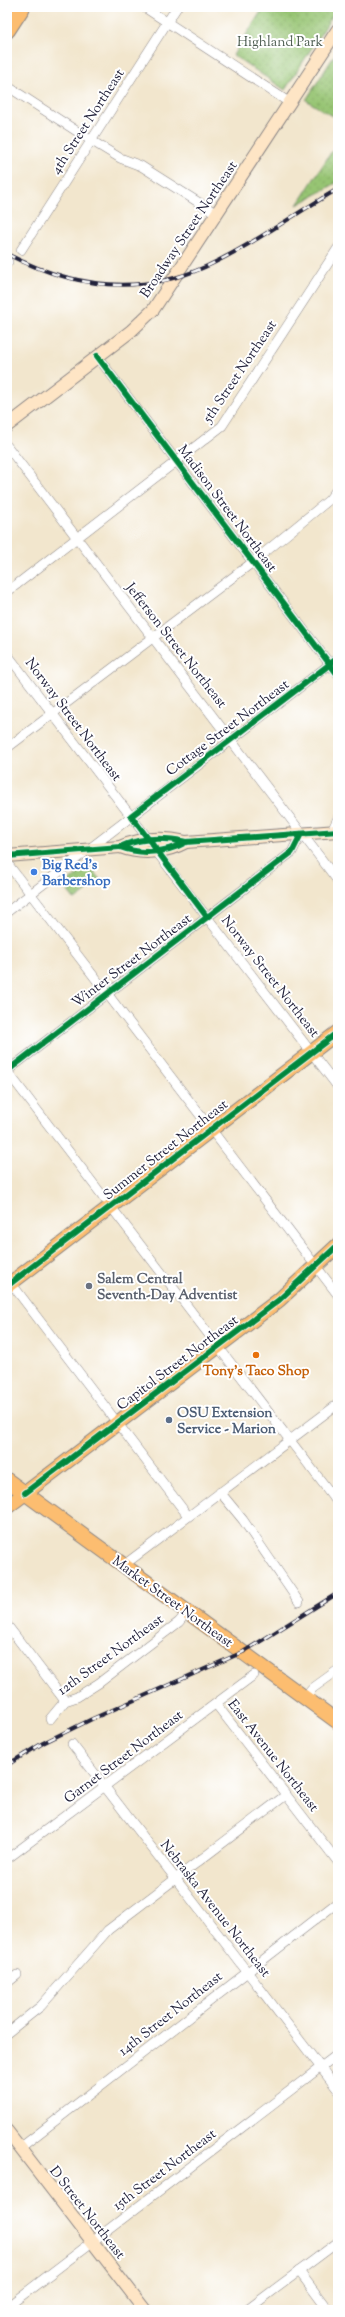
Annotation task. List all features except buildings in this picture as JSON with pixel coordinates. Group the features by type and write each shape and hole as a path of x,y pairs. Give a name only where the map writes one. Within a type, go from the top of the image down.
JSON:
{"highway":[{"path":"7,30 22,7"}],"main road":[{"name":"Summer Street Northeast","path":"8,1282 111,1207 338,1032"},
{"name":"Capitol Street Northeast","path":"7,1506 279,1300 338,1245"},
{"name":"Market Street Northeast","path":"7,1480 338,1722"}],"street":[{"path":"144,7 290,102"},
{"name":"4th Street Northeast","path":"21,250 178,7"},
{"name":"Broadway Street Northeast","path":"7,426 131,331 153,310 290,102 337,34"},
{"path":"7,86 120,158 141,166 217,214"},
{"name":"5th Street Northeast","path":"7,592 212,436 228,418 338,248"},
{"name":"Madison Street Northeast","path":"97,356 178,461 338,675"},
{"name":"Jefferson Street Northeast","path":"7,446 338,881"},
{"path":"7,748 152,636 253,562 329,500 338,488"},
{"name":"Norway Street Northeast","path":"7,654 149,840"},
{"name":"Cottage Street Northeast","path":"7,912 338,658"},
{"path":"7,856 120,847 133,842 149,840 171,839 186,842 335,831 338,818"},
{"name":"Winter Street Northeast","path":"7,1071 292,852 301,834"},
{"path":"120,847 134,852 156,851 173,849 186,842"},
{"name":"Norway Street Northeast","path":"156,851 338,1087"},
{"path":"7,863 338,1296"},
{"path":"7,1071 338,1503"},
{"path":"8,1282 118,1422 188,1516"},
{"path":"124,1565 338,1404"},
{"path":"220,1492 243,1520 300,1602"},
{"name":"12th Street Northeast","path":"50,1719 65,1701 77,1697 99,1683 179,1622 187,1612"},
{"path":"7,1625 65,1701"},
{"path":"304,1698 313,1688 338,1670"},
{"name":"Garnet Street Northeast","path":"7,1859 105,1788 254,1675"},
{"name":"East Avenue Northeast","path":"216,1704 338,1862"},
{"name":"Nebraska Avenue Northeast","path":"72,1744 338,2090"},
{"path":"7,2033 41,2006 108,1930 286,1794"},
{"name":"14th Street Northeast","path":"20,2148 338,1902"},
{"path":"7,1983 17,1975"},
{"name":"15th Street Northeast","path":"7,2307 338,2054"},
{"name":"D Street Northeast","path":"7,2131 145,2310"},
{"path":"247,2310 338,2242"},
{"path":"299,2271 328,2310"}],"green space":[{"name":"Highland Park","path":"264,7 338,7 285,90 233,55"},
{"path":"336,53 338,55 338,118 330,115 306,100"},
{"path":"338,148 338,182 297,205 332,151"},
{"path":"89,866 101,881 75,900 63,885"}],"railway":[{"path":"7,254 55,274 80,281 129,285 154,282 180,276 222,259 256,240 338,189"},
{"path":"7,1765 43,1743 92,1719 243,1652 338,1593"}],"cycle path":[{"path":"97,356 338,675"},
{"path":"207,917 131,816 338,658"},
{"path":"7,856 120,847 152,839 169,839 186,842 338,831"},
{"path":"7,1071 292,852 301,834"},
{"path":"120,847 128,850 153,852 170,849 186,842"},
{"path":"7,1286 338,1032"},
{"path":"25,1493 279,1300 338,1245"}],"place":[{"name":"Big Red's Barbershop","path":"34,872"},
{"name":"Salem Central Seventh-Day Adventist","path":"89,1286"},
{"name":"Tony's Taco Shop","path":"256,1355"},
{"name":"OSU Extension Service - Marion","path":"169,1420"}]}
